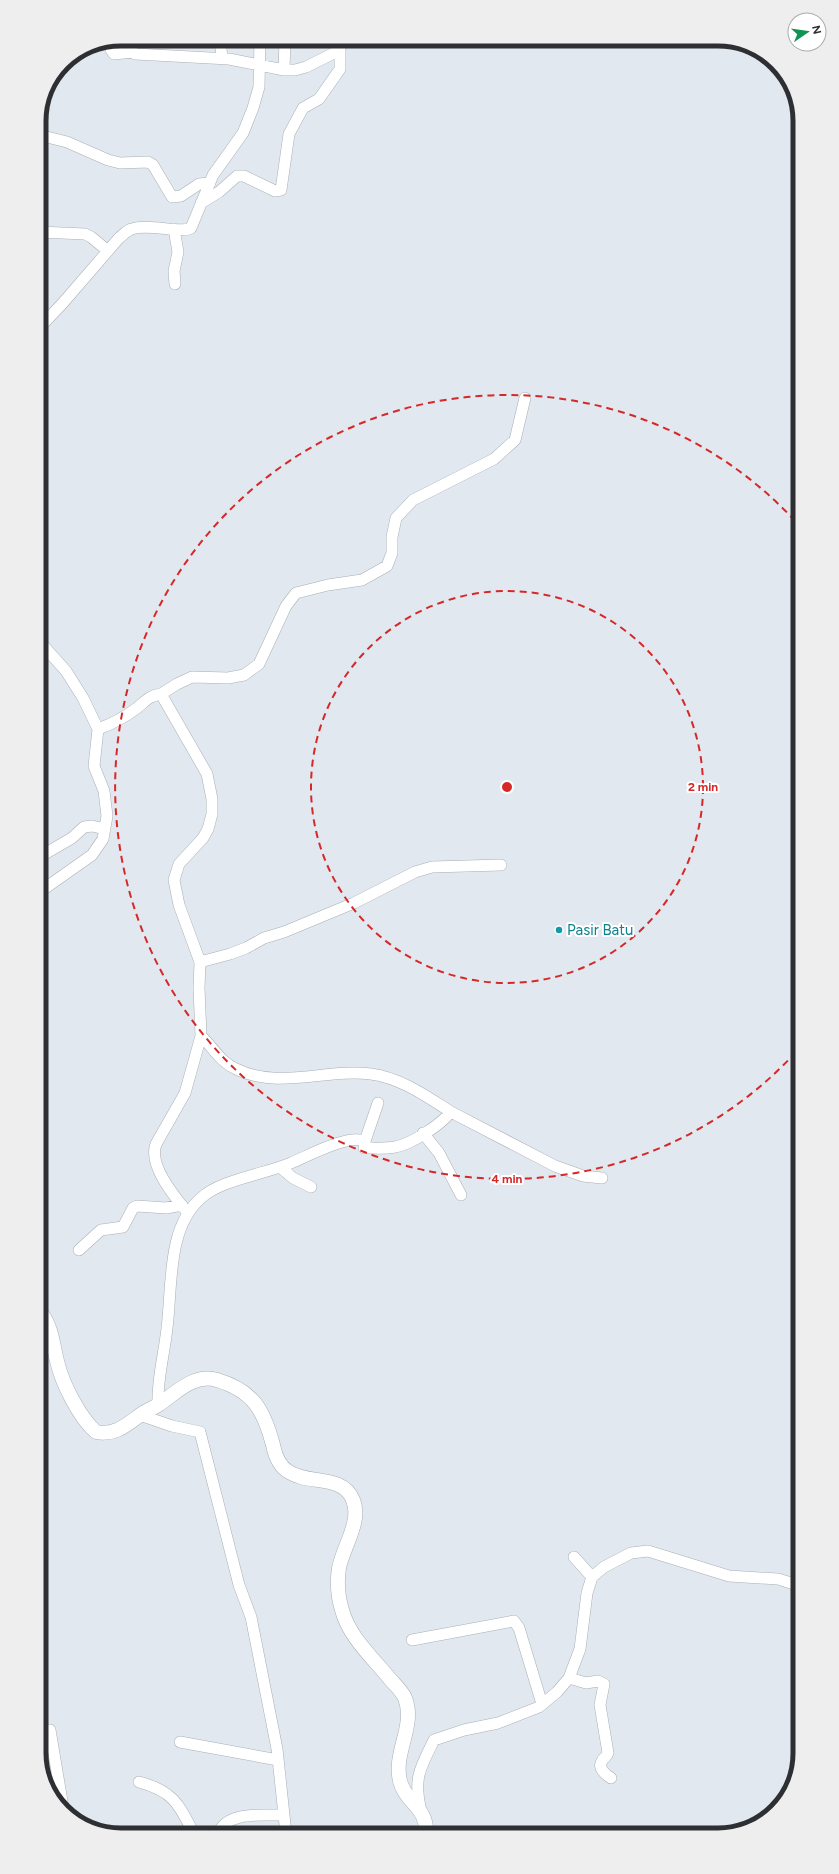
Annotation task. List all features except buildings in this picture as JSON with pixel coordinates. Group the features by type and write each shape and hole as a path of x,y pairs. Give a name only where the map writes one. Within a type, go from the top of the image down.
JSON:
{"main road":[{"path":"46,1324 53,1341 61,1375 87,1425 96,1432 110,1433 125,1427 186,1384 201,1379 217,1380 246,1394 259,1407 269,1431 275,1453 287,1472 307,1479 337,1483 350,1494 356,1509 352,1529 344,1549 339,1568 340,1601 342,1612 354,1636 405,1697 410,1713 400,1758 400,1780 402,1787 425,1817 426,1828"}],"street":[{"path":"132,46 133,52"},
{"path":"221,46 222,58"},
{"path":"46,321 119,238 130,229 142,226 184,231 191,228 213,175 234,149 243,134 259,87 260,46"},
{"path":"284,70 285,46"},
{"path":"111,47 114,54 133,52 136,54 222,58 284,70 295,70 306,67 336,52 341,46"},
{"path":"201,204 219,192 238,176 244,176 275,191 281,190 289,134 303,108 319,99 340,69 344,46"},
{"path":"46,137 67,142 108,160 120,163 148,162 153,165 172,197 177,197 199,184 210,183"},
{"path":"174,229 178,252 174,271 176,284"},
{"path":"46,232 85,234 92,237 108,251"},
{"path":"98,729 112,724 137,708 150,696 161,694 192,677 228,678 244,675 259,664 286,606 296,593 328,585 362,580 386,566 392,553 392,537 396,518 413,500 494,459 515,440 525,398"},
{"path":"46,649 66,671 83,698 98,729 94,766 104,791 107,816 103,839 92,855 46,890"},
{"path":"158,1405 157,1385 161,1371 161,1360 166,1336 175,1250 184,1208 158,1169 154,1158 154,1153 156,1144 184,1092 201,1036 199,988 200,962 179,904 174,880 179,864 205,833 212,814 212,799 207,774 161,694"},
{"path":"46,853 72,838 80,829 84,827 92,826 105,829"},
{"path":"200,962 246,948 264,938 284,932 354,903 415,872 432,867 501,865"},
{"path":"201,1036 225,1063 247,1074 290,1079 336,1073 373,1074 410,1086 451,1112 556,1166 583,1176 602,1178"},
{"path":"378,1103 364,1148 390,1148 410,1142 451,1112"},
{"path":"423,1133 439,1153 461,1195"},
{"path":"79,1250 101,1230 123,1227 136,1206 184,1208 209,1191 281,1168 340,1143 358,1138 365,1141"},
{"path":"281,1168 293,1178 311,1187"},
{"path":"140,1415 172,1426 200,1432 239,1585 251,1616 278,1760 285,1828"},
{"path":"421,1812 417,1794 418,1776 434,1740 464,1730 498,1723 542,1704 565,1684 569,1678 580,1649 587,1593 592,1576 604,1567 631,1553 648,1551 729,1576 778,1579 793,1584"},
{"path":"574,1557 592,1576"},
{"path":"412,1640 514,1621 519,1628 542,1704"},
{"path":"569,1678 586,1683 598,1681 604,1684 600,1705 608,1753 602,1760 601,1765 604,1774 611,1778"},
{"path":"46,1731 50,1730 62,1798"},
{"path":"180,1742 278,1760"},
{"path":"139,1782 161,1789 171,1796 191,1828"},
{"path":"221,1828 231,1820 240,1817 284,1814"}],"place":[{"name":"Pasir Batu","path":"559,930"}]}
